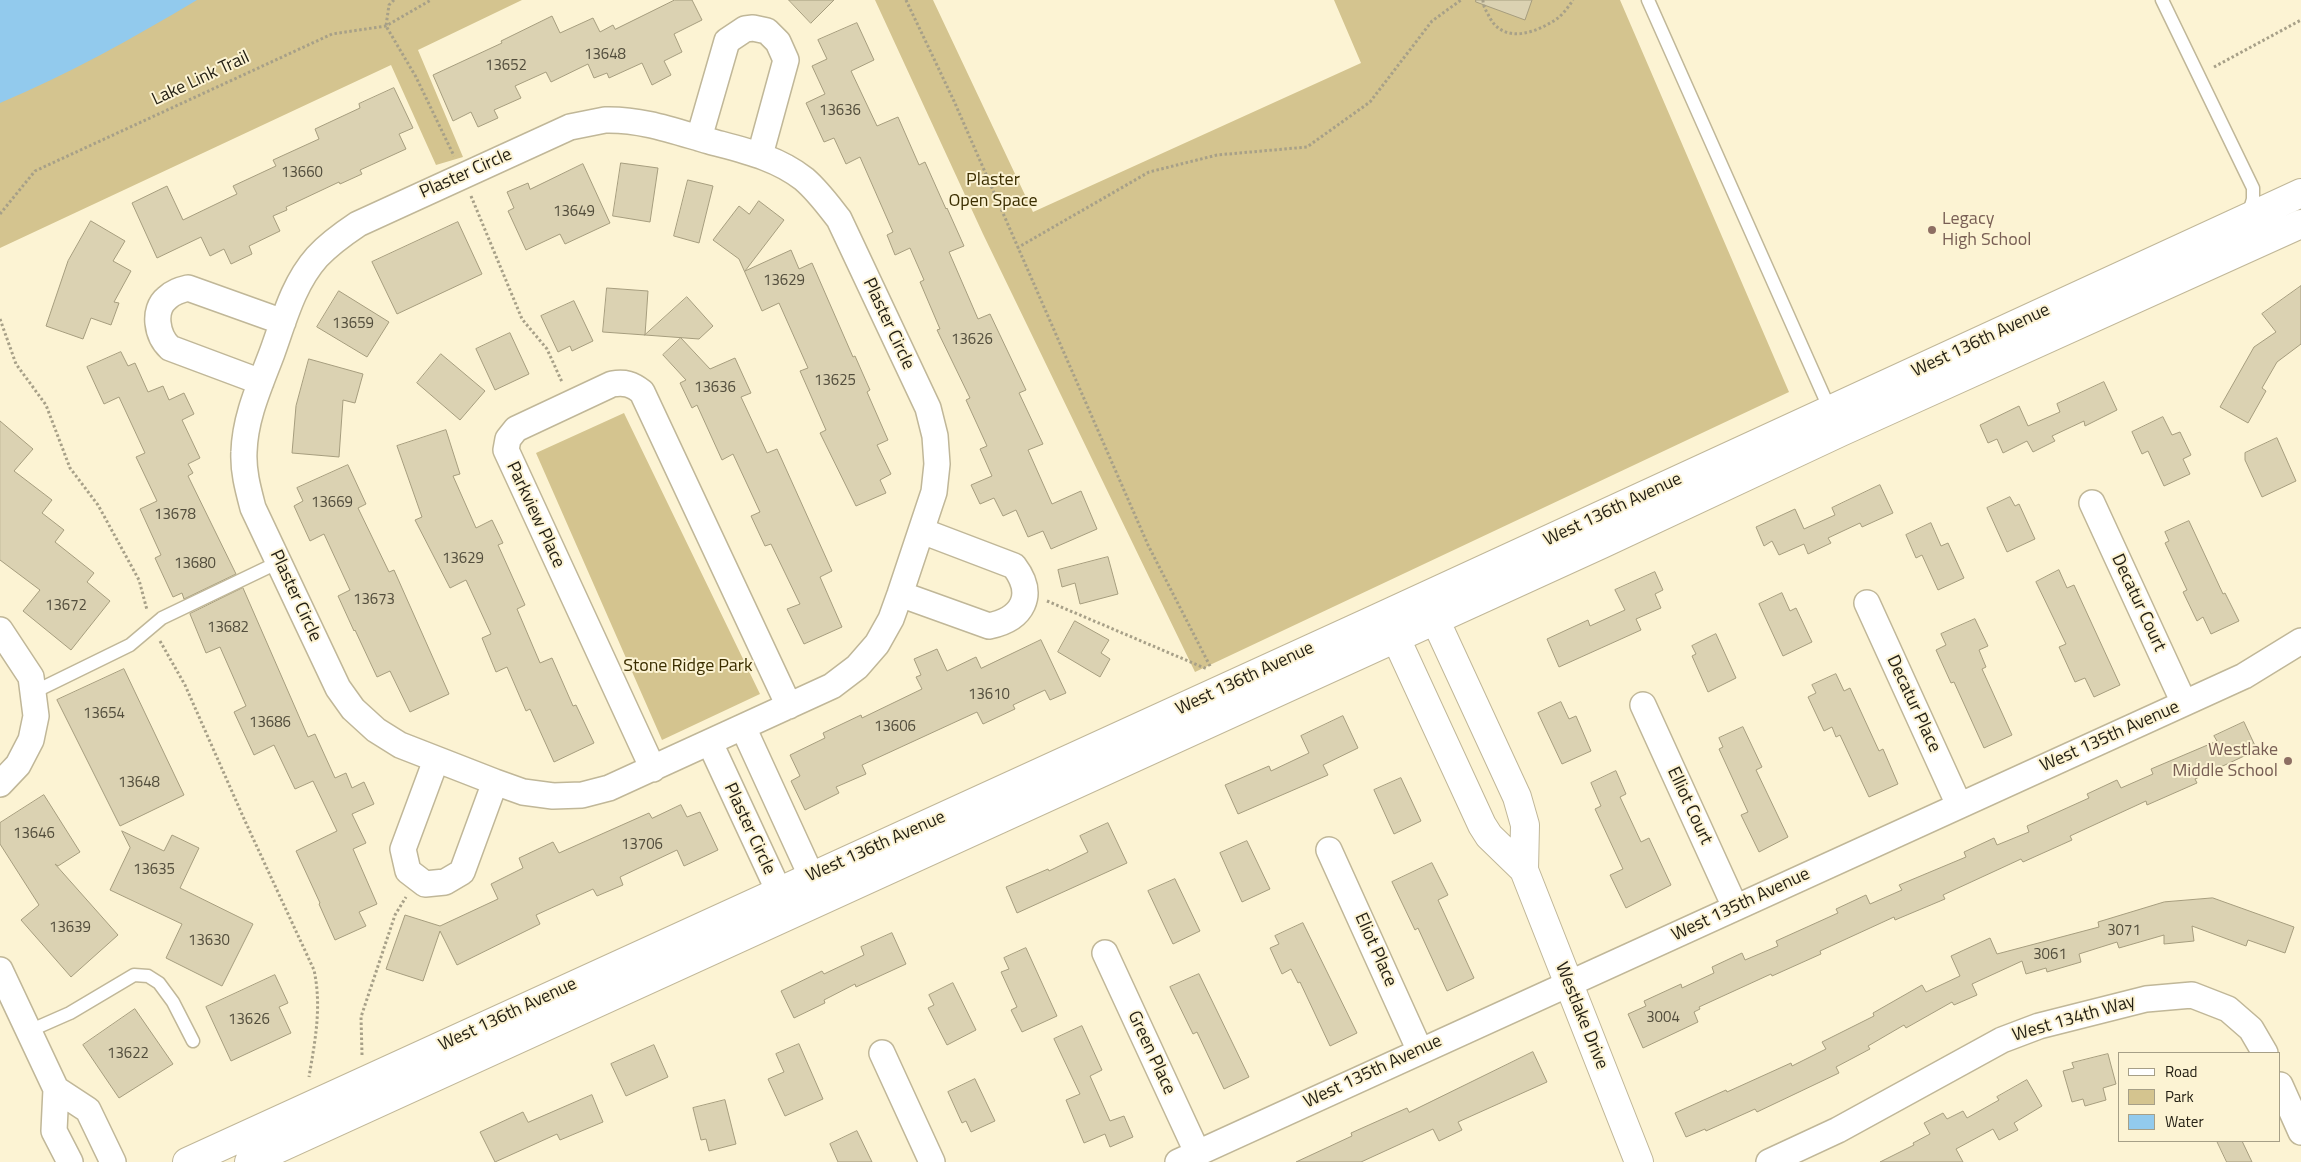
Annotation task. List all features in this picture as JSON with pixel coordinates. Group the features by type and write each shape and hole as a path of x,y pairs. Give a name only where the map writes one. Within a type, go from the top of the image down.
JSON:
{"main road":[{"name":"West 136th Avenue","path":"187,1162 784,903 1430,608 1602,544 1836,421 2301,193"},
{"path":"2229,256 2247,218"},
{"name":"West 136th Avenue","path":"1836,421 2301,224"},
{"name":"Westlake Drive","path":"1430,608 1523,813 1525,825 1524,870 1639,1162"},
{"name":"Westlake Drive","path":"1391,626 1482,825 1489,836 1524,870"},
{"name":"West 136th Avenue","path":"249,1162 784,903"}],"street":[{"path":"699,138 727,41 745,29 753,28 766,31 778,42 786,60 760,155"},
{"name":"Plaster Circle","path":"631,120 760,155 777,162 803,179 822,196 839,219 928,408 935,436 937,464 934,492 922,531 891,619 877,644 857,667 832,686 710,743 609,788 582,795 553,796 523,792 436,760 400,745 384,735 353,709 338,688 279,562 254,508 246,480 244,452 248,421 283,322 300,281 316,258 335,240 358,224 463,176 570,128 592,122 631,120"},
{"path":"261,382 170,348 165,344 159,330 157,318 159,309 165,299 174,292 188,288 283,322"},
{"name":"Parkview Place","path":"653,769 506,450 508,439 516,429 612,384 623,383 633,386 642,392 789,706"},
{"name":"Decatur Court","path":"2092,503 2184,703"},
{"path":"900,594 989,626 1002,624 1012,618 1022,608 1025,596 1024,586 1014,566 922,531"},
{"name":"Decatur Place","path":"1867,603 1959,805"},
{"path":"0,630 31,677 36,716 31,740 18,765 0,784"},
{"name":"West 135th Avenue","path":"1188,1157 2244,676 2301,641"},
{"name":"Elliot Court","path":"1642,705 1735,908"},
{"name":"Plaster Circle","path":"743,727 817,888"},
{"name":"Plaster Circle","path":"710,743 784,903"},
{"path":"436,760 404,849 408,870 417,880 432,884 445,882 462,872 496,782"},
{"name":"Eliot Place","path":"1329,850 1420,1051"},
{"name":"Green Place","path":"1105,953 1188,1157"},
{"path":"0,970 56,1089 54,1131 70,1162"},
{"name":"West 134th Way","path":"1770,1162 1838,1130 2002,1040 2039,1026 2146,998 2192,995 2228,1009 2251,1029 2264,1052"},
{"path":"882,1054 932,1162"},
{"path":"2281,1087 2301,1132"},
{"path":"56,1089 88,1110 113,1162"}],"lane":[{"path":"1648,0 1836,421"},
{"path":"2162,0 2253,188 2253,199 2247,218"},
{"path":"34,692 130,645 162,618 279,562"},
{"path":"29,1031 70,1013 134,976 148,976 159,983 173,1002 193,1041"}],"path":[{"path":"394,0 389,5 386,26 416,78 463,176 522,319 547,350 572,403"},
{"name":"Lake Link Trail","path":"0,214 35,171 332,34 386,26 431,0"},
{"path":"906,0 954,101 1148,545 1212,671 1054,602 1025,596"},
{"path":"1017,248 1149,172 1217,155 1307,147 1370,102 1432,22 1462,0"},
{"path":"1484,0 1483,5 1495,27 1515,35 1536,30 1559,17 1574,0"},
{"path":"2212,68 2301,20"},
{"path":"0,319 16,364 46,405 70,468 98,505 139,580 153,625 163,647 186,685 245,821 314,970 319,992 309,1077"},
{"path":"362,1058 361,1017 395,915 417,880"}],"green space":[{"path":"0,0 522,0 418,50 463,157 436,165 391,65 0,248"},
{"name":"Plaster Open Space","path":"875,0 933,0 1033,212 1361,63 1334,0 1620,0 1789,392 1195,672 983,234"},
{"name":"Stone Ridge Park","path":"624,413 760,694 662,740 536,453"}],"water":[{"path":"0,0 197,0 100,55 0,103"}],"building":[{"path":"675,0 692,0 702,20 674,34 682,52 664,61 671,75 652,85 642,63 609,78 607,73 594,78 588,64 551,82 546,72 515,86 521,98 494,110 498,118 478,127 471,112 453,121 433,75 502,43 501,41 552,16 560,33 593,18 600,32 613,25 615,29"},
{"path":"789,0 834,0 811,23"},
{"path":"1476,0 1532,0 1525,20 1476,2"},
{"path":"857,23 874,60 851,71 877,126 898,117 919,165 925,162 947,208 964,246 949,252 978,319 990,314 1026,390 1019,393 1043,444 1028,450 1052,504 1081,491 1097,529 1051,549 1043,531 1028,537 1016,510 1003,516 994,498 980,504 971,485 992,476 980,449 987,446 966,400 970,398 937,330 940,329 920,282 924,280 910,248 895,255 887,235 893,232 860,157 846,164 834,138 824,142 806,103 825,94 812,66 827,59 818,40"},
{"path":"394,88 413,128 399,134 406,149 360,170 362,174 340,184 339,182 286,207 287,210 273,216 280,231 249,246 252,254 231,264 224,249 210,256 201,237 157,258 132,203 167,186 183,220 237,194 233,186 276,166 273,160 319,139 315,129 360,108 359,104"},
{"path":"621,163 658,168 650,222 613,216"},
{"path":"583,164 610,223 565,244 560,234 526,250 508,211 514,208 507,192 528,183 530,189"},
{"path":"688,180 713,186 699,243 674,236"},
{"path":"759,201 784,220 745,271 791,250 799,269 812,263 853,357 855,356 870,390 867,392 888,440 877,445 891,474 880,480 886,493 856,506 820,433 826,430 800,371 808,368 779,303 762,311 739,259 713,240 739,206 749,214"},
{"path":"91,221 125,241 113,261 131,271 114,302 119,303 111,325 91,318 83,339 46,326 68,261"},
{"path":"458,222 482,274 397,314 372,262"},
{"path":"2301,286 2301,344 2277,362 2262,388 2266,391 2248,423 2220,407 2254,347 2276,332 2262,314"},
{"path":"607,288 648,291 645,335 603,332"},
{"path":"339,291 389,322 367,357 317,327"},
{"path":"687,297 713,326 699,339 645,335"},
{"path":"574,301 593,341 572,351 570,346 558,352 541,316"},
{"path":"510,333 529,374 495,390 476,349"},
{"path":"681,338 710,369 735,358 751,393 741,397 767,453 777,449 832,571 820,577 842,627 804,644 787,609 800,604 771,544 765,546 751,516 760,512 733,454 722,460 697,405 692,408 680,383 686,380 663,355"},
{"path":"121,352 128,366 135,363 148,392 163,386 169,400 184,393 194,414 182,420 200,458 188,464 193,473 188,476 236,574 184,599 182,593 173,597 155,558 161,555 140,509 157,501 136,457 145,453 119,397 104,404 87,367"},
{"path":"441,354 485,391 460,420 417,383"},
{"path":"309,359 363,374 355,403 343,400 339,457 292,453 296,406"},
{"path":"2104,382 2117,410 2085,426 2084,421 2052,436 2055,441 2033,452 2027,441 2003,453 1997,439 1988,443 1980,425 2019,406 2028,426 2060,412 2057,404"},
{"path":"2163,417 2172,435 2180,432 2191,455 2183,459 2190,474 2164,486 2148,451 2142,454 2132,432"},
{"path":"0,421 33,449 14,471 52,500 42,513 64,530 55,542 94,573 87,582 110,601 71,650 23,611 40,590 0,560"},
{"path":"446,430 460,474 453,476 476,528 492,520 503,543 498,545 525,605 517,609 540,663 552,658 573,706 576,705 594,743 554,762 530,709 526,711 507,667 496,672 482,638 491,634 466,580 450,588 415,520 422,517 397,446"},
{"path":"2277,438 2296,481 2262,497 2245,460 2245,453"},
{"path":"348,465 366,504 358,508 389,572 394,570 449,694 410,712 390,671 377,677 354,631 338,596 350,590 324,534 310,541 294,506 303,501 297,488"},
{"path":"1880,485 1893,513 1862,527 1860,523 1828,538 1831,543 1808,554 1804,544 1779,555 1772,541 1764,546 1756,527 1795,509 1804,529 1835,515 1832,508"},
{"path":"2010,497 2015,506 2019,504 2035,539 2007,552 1987,508"},
{"path":"2189,521 2223,594 2225,593 2239,621 2211,634 2203,617 2197,621 2183,592 2187,590 2165,543 2169,541 2165,532"},
{"path":"1931,523 1941,546 1948,543 1964,578 1938,590 1922,555 1916,558 1906,535"},
{"path":"1108,557 1118,594 1080,604 1075,583 1062,587 1058,570"},
{"path":"2059,570 2067,588 2074,585 2120,685 2094,697 2085,678 2075,682 2059,647 2066,644 2036,582"},
{"path":"1655,572 1663,590 1655,594 1661,608 1636,619 1641,630 1559,667 1547,639 1588,620 1590,626 1625,610 1615,590"},
{"path":"243,588 308,737 315,734 335,778 346,773 352,788 364,782 374,804 352,814 366,843 353,849 377,904 359,912 366,926 335,940 296,851 337,831 313,781 295,789 274,745 254,755 234,712 246,706 220,647 206,653 190,614"},
{"path":"1782,593 1790,611 1796,608 1812,642 1783,656 1759,604"},
{"path":"1975,619 1988,646 1979,650 1986,667 1982,669 2012,735 1984,748 1954,682 1951,683 1936,650 1946,645 1941,634"},
{"path":"1075,621 1109,640 1101,653 1110,659 1100,677 1058,652"},
{"path":"1716,634 1736,678 1708,692 1692,656 1696,654 1692,646"},
{"path":"1041,640 1066,693 1050,700 1045,690 1013,705 1015,709 983,724 977,712 862,765 866,774 836,787 839,793 805,810 791,781 800,776 790,755 825,738 823,733 861,715 862,718 922,689 916,677 921,675 914,659 937,649 947,671 976,657 981,668"},
{"path":"124,669 184,795 120,826 57,700"},
{"path":"1836,674 1844,691 1850,688 1879,751 1883,749 1898,784 1869,797 1840,735 1836,737 1832,727 1824,731 1808,697 1816,693 1812,685"},
{"path":"1561,702 1569,719 1576,716 1591,751 1562,764 1538,713"},
{"path":"1343,716 1358,748 1323,765 1328,775 1238,814 1225,785 1269,766 1271,771 1309,753 1301,736"},
{"path":"2244,722 2257,750 2195,779 2197,783 2147,805 2146,801 2070,836 2072,840 2023,862 2021,859 1943,895 1945,899 1895,920 1894,917 1820,951 1821,954 1772,976 1771,974 1699,1007 1700,1009 1694,1012 1698,1022 1643,1048 1628,1014 1646,1006 1644,1001 1681,984 1682,988 1714,973 1712,967 1742,953 1745,960 1778,946 1776,941 1838,913 1836,909 1866,895 1870,904 1902,890 1899,885 1966,857 1964,852 1994,838 1997,845 2029,832 2027,826 2089,798 2087,794 2117,780 2121,788 2153,774 2151,769 2217,741 2214,736"},
{"path":"1743,727 1762,767 1756,770 1788,837 1759,852 1741,815 1748,812 1719,749 1723,747 1719,738"},
{"path":"1616,771 1626,794 1620,797 1641,842 1649,838 1671,885 1626,908 1610,875 1623,869 1595,809 1601,806 1591,783"},
{"path":"1401,778 1421,821 1394,834 1374,790"},
{"path":"44,795 80,852 58,866 55,864 118,935 71,977 21,920 39,905 0,844 0,823"},
{"path":"681,805 687,817 700,812 718,850 684,866 677,850 620,877 623,885 597,896 593,889 536,915 540,924 457,965 440,931 423,981 386,969 405,915 440,926 498,899 491,884 523,868 519,858 553,842 559,853 649,813 652,818"},
{"path":"1108,823 1127,863 1017,913 1006,887 1048,869 1049,871 1088,852 1080,836"},
{"path":"122,831 164,851 172,835 199,848 180,888 253,924 222,986 166,958 182,924 110,890 130,848"},
{"path":"1247,841 1270,889 1242,902 1220,853"},
{"path":"1432,863 1448,895 1438,900 1474,978 1447,991 1418,928 1415,930 1392,882"},
{"path":"1175,879 1200,931 1173,944 1148,891"},
{"path":"2213,898 2294,927 2285,953 2248,940 2246,946 2192,926 2194,941 2164,944 2164,935 2119,948 2117,942 2079,954 2081,962 2047,972 2046,968 2026,974 2022,961 1972,984 1977,995 1954,1005 1952,1002 1906,1028 1904,1025 1868,1046 1870,1049 1836,1067 1839,1073 1757,1112 1755,1109 1706,1131 1705,1129 1686,1137 1675,1113 1791,1063 1792,1066 1826,1049 1822,1042 1874,1016 1873,1013 1922,985 1926,992 1960,976 1951,956 1990,938 1997,954 2099,927 2098,922 2164,902"},
{"path":"1303,923 1357,1033 1330,1046 1300,982 1298,983 1291,969 1282,974 1270,948 1279,944 1275,936"},
{"path":"892,933 906,964 856,987 855,984 824,1000 825,1003 794,1018 781,991 822,971 824,974 864,955 861,947"},
{"path":"1026,948 1057,1016 1022,1032 1011,1010 1017,1007 1001,972 1009,969 1004,958"},
{"path":"1199,974 1249,1077 1224,1089 1197,1032 1193,1034 1170,987"},
{"path":"275,975 288,1003 279,1007 291,1033 231,1061 206,1007"},
{"path":"953,983 976,1030 947,1045 928,1008 934,1005 929,995"},
{"path":"135,1009 173,1064 119,1098 83,1045"},
{"path":"1082,1026 1102,1070 1090,1076 1110,1121 1124,1116 1133,1137 1110,1147 1105,1134 1084,1143 1066,1100 1080,1094 1054,1039"},
{"path":"799,1044 823,1099 785,1116 768,1079 784,1072 776,1054"},
{"path":"654,1045 668,1077 626,1096 611,1064"},
{"path":"1533,1052 1547,1082 1458,1122 1462,1130 1439,1141 1433,1129 1361,1162 1296,1162 1352,1136 1351,1133 1407,1108 1409,1112"},
{"path":"2108,1054 2116,1084 2103,1088 2106,1100 2085,1106 2083,1099 2072,1102 2063,1071 2074,1068 2072,1063"},
{"path":"975,1079 995,1121 971,1132 966,1121 962,1123 948,1092"},
{"path":"2027,1080 2042,1106 2014,1123 2018,1130 1999,1140 1993,1129 1956,1149 1963,1162 1880,1162 1914,1145 1913,1143 1930,1134 1924,1123 1943,1113 1947,1119 1963,1111 1967,1118 1999,1100 1997,1097"},
{"path":"592,1095 603,1122 560,1140 557,1134 495,1162 480,1132 523,1112 528,1122"},
{"path":"725,1100 736,1144 709,1151 706,1139 701,1140 693,1108"},
{"path":"857,1131 872,1162 838,1162 830,1144"},
{"path":"2217,1142 2242,1142 2252,1162 2227,1162"}],"place":[{"name":"Legacy High School","path":"1932,230"},
{"name":"Westlake Middle School","path":"2288,761"}]}
